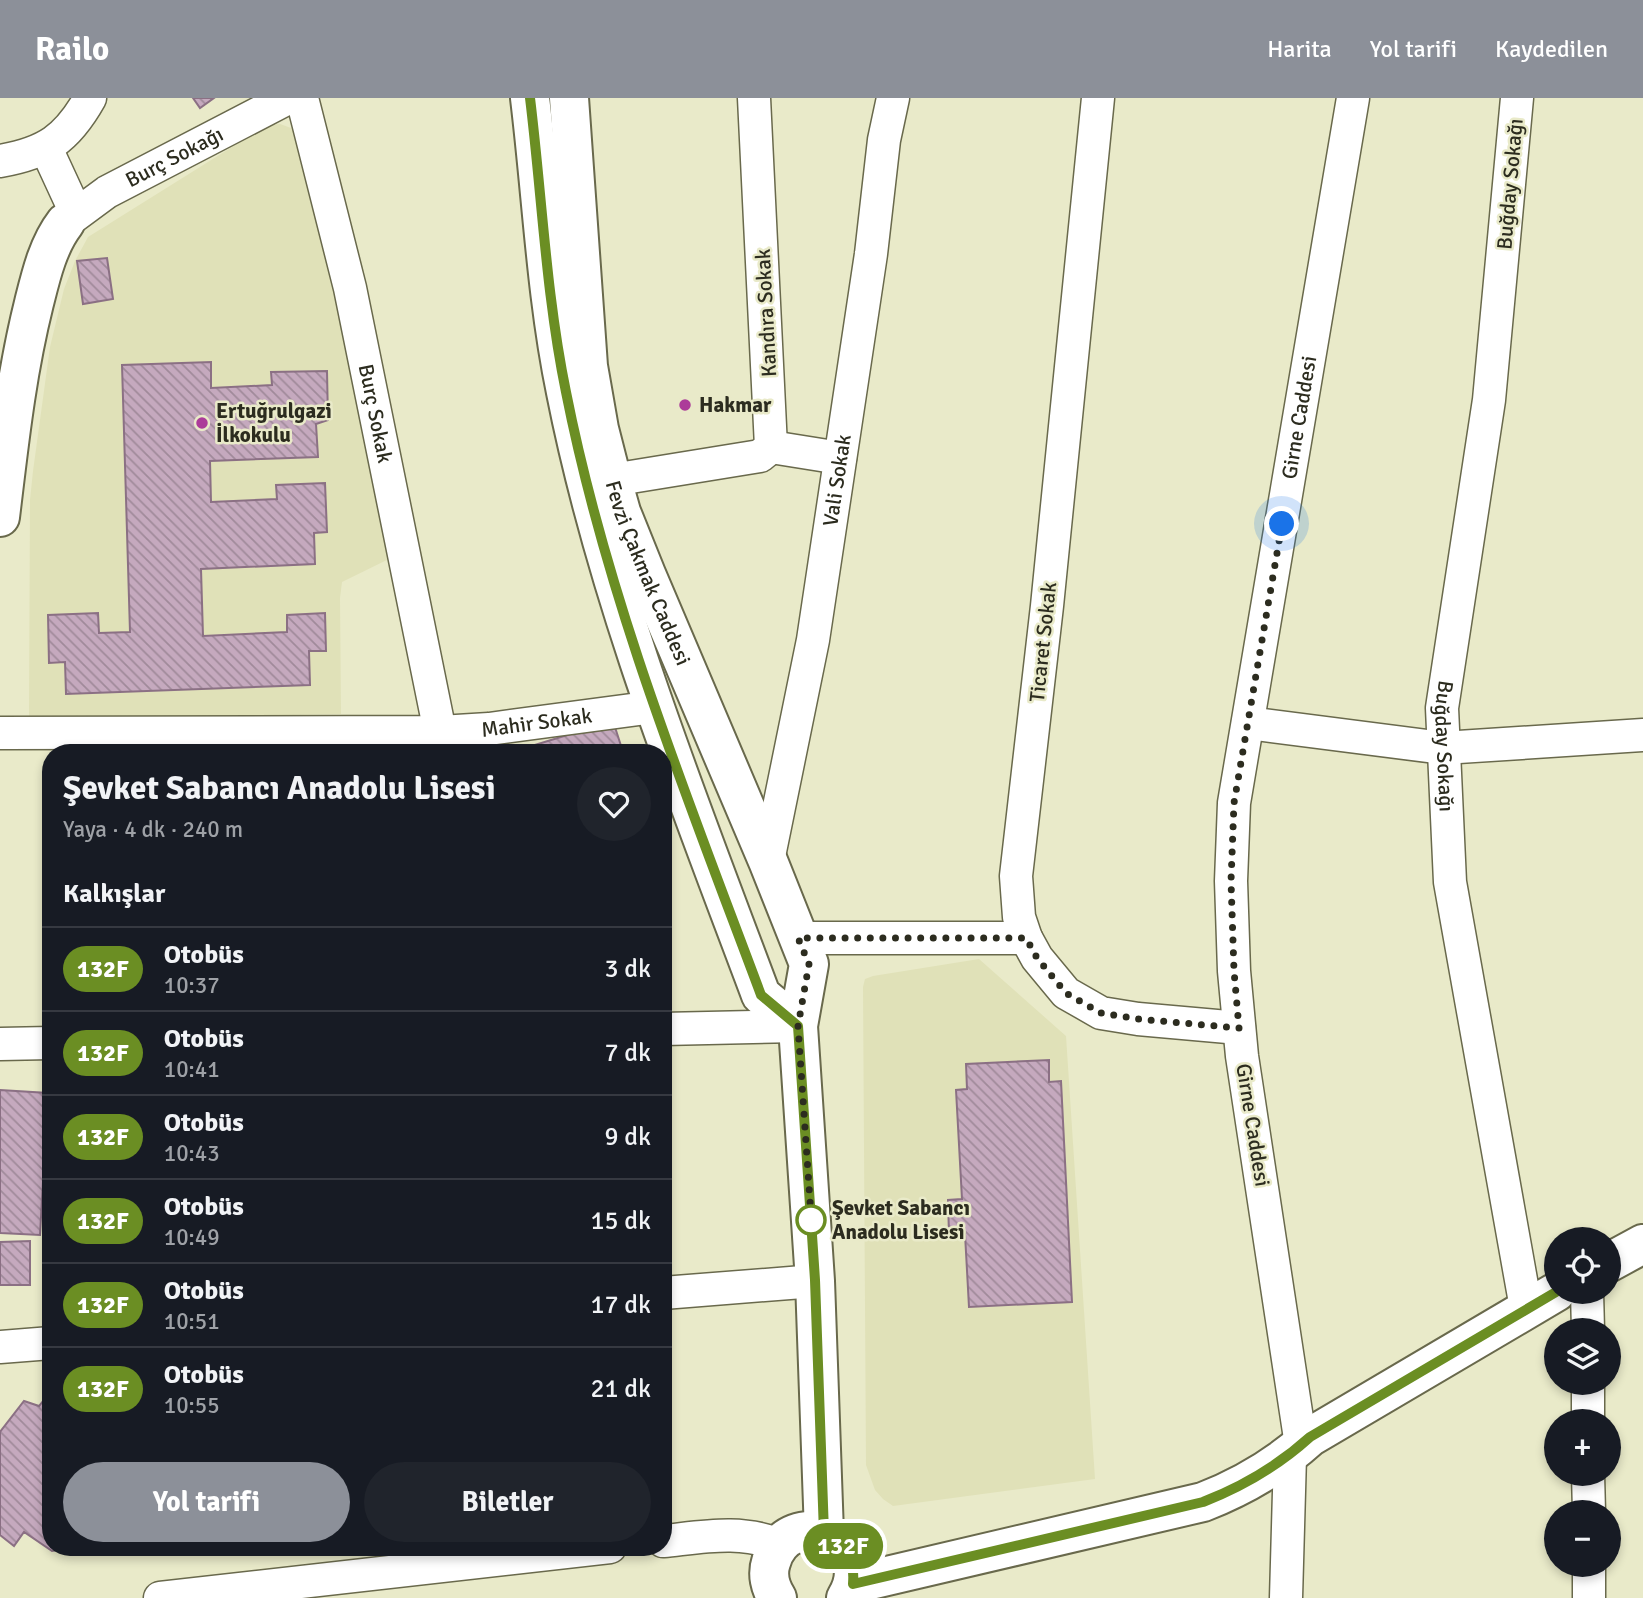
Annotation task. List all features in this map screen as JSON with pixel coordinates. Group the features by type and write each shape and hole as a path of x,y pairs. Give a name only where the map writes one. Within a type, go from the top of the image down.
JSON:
{"street":[{"path":"0,161 46,148 66,134 90,98"},
{"name":"Burç Sokağı","path":"71,218 107,192 288,98"},
{"name":"Burç Sokak","path":"302,98 350,288 440,732"},
{"name":"Fevzi Çakmak Caddesi","path":"530,98 556,333 566,392 600,531 668,744"},
{"name":"Fevzi Çakmak Caddesi","path":"569,98 589,366 599,429 612,480 621,512 646,574 809,964 798,1026 815,1280 824,1533"},
{"name":"Kandıra Sokak","path":"754,98 771,447"},
{"name":"Vali Sokak","path":"768,861 813,640 892,98"},
{"name":"Ticaret Sokak","path":"1098,98 1047,606 1016,876 1019,917 1037,958 1066,993 1101,1013 1239,1028"},
{"name":"Girne Caddesi","path":"1286,1598 1295,1451 1239,1028 1234,971 1234,803 1353,98"},
{"name":"Buğday Sokağı","path":"1517,98 1489,400 1443,708 1443,748 1450,882 1541,1300"},
{"path":"0,517 16,382 22,354 48,256 58,232 71,218 46,148"},
{"path":"612,480 760,456 771,447 840,458"},
{"name":"Mahir Sokak","path":"0,733 440,732 489,729 654,707"},
{"path":"1248,723 1443,748 1643,735"},
{"name":"Fevzi Çakmak Caddesi","path":"672,755 761,995 798,1026"},
{"path":"798,938 1026,938"},
{"path":"672,1029 798,1026"},
{"path":"0,1044 42,1043"},
{"path":"1621,1256 1643,1244"},
{"path":"672,1292 815,1280"},
{"path":"777,1598 769,1580 769,1567 779,1545 800,1532 824,1533 836,1538 845,1547 852,1558 854,1571 849,1591 1203,1502 1237,1489 1295,1451 1310,1437 1541,1300"},
{"path":"0,1347 42,1344"},
{"path":"672,1540 747,1535 779,1545"},
{"path":"160,1598 380,1585 556,1556"},
{"path":"1589,1577 1589,1598"}],"shaded area":[{"name":"Ertuğrulgazi İlkokulu","path":"280,124 291,128 300,137 395,556 342,582 341,714 29,720 30,500 50,347 64,289 75,261 88,237 267,125"},
{"path":"979,959 1066,1036 1095,1479 893,1506 875,1490 866,1465 863,987 865,979 873,976"}],"building":[{"path":"193,98 214,98 200,108"},
{"path":"107,258 113,299 83,304 77,261"},
{"path":"211,362 211,388 272,385 271,372 327,371 328,420 316,424 318,457 210,461 211,502 277,499 276,485 325,483 327,532 314,533 315,564 201,569 203,636 287,632 287,615 325,613 326,651 309,651 310,685 66,694 65,662 49,663 48,615 98,613 99,633 130,632 122,365"},
{"path":"613,721 620,744 538,744"},
{"path":"1049,1060 1049,1082 1061,1081 1072,1302 969,1307 965,1234 949,1235 948,1200 962,1199 956,1090 967,1089 966,1064"},
{"path":"0,1090 42,1093 40,1235 0,1233"},
{"path":"30,1241 30,1285 0,1285 0,1242"},
{"path":"24,1401 39,1406 42,1402 42,1544 24,1532 14,1546 0,1535 0,1432"}],"bus line":[{"name":"132F","path":"530,98 558,347 566,392 600,531 668,744"},
{"name":"132F","path":"672,755 761,995 798,1026 815,1280 824,1533 836,1538 852,1558 853,1584 1203,1502 1237,1489 1290,1456 1310,1437 1544,1299"}],"place":[{"name":"Hakmar","path":"685,405"},
{"name":"Ertuğrulgazi İlkokulu","path":"202,423"},
{"name":"Şevket Sabancı Anadolu Lisesi","path":"811,1220"}],"route":[{"path":"811,1220 812,1230 798,1026 809,964 798,938 1026,938 1037,958 1066,993 1101,1013 1239,1028 1231,881 1234,803 1282,524"}]}
